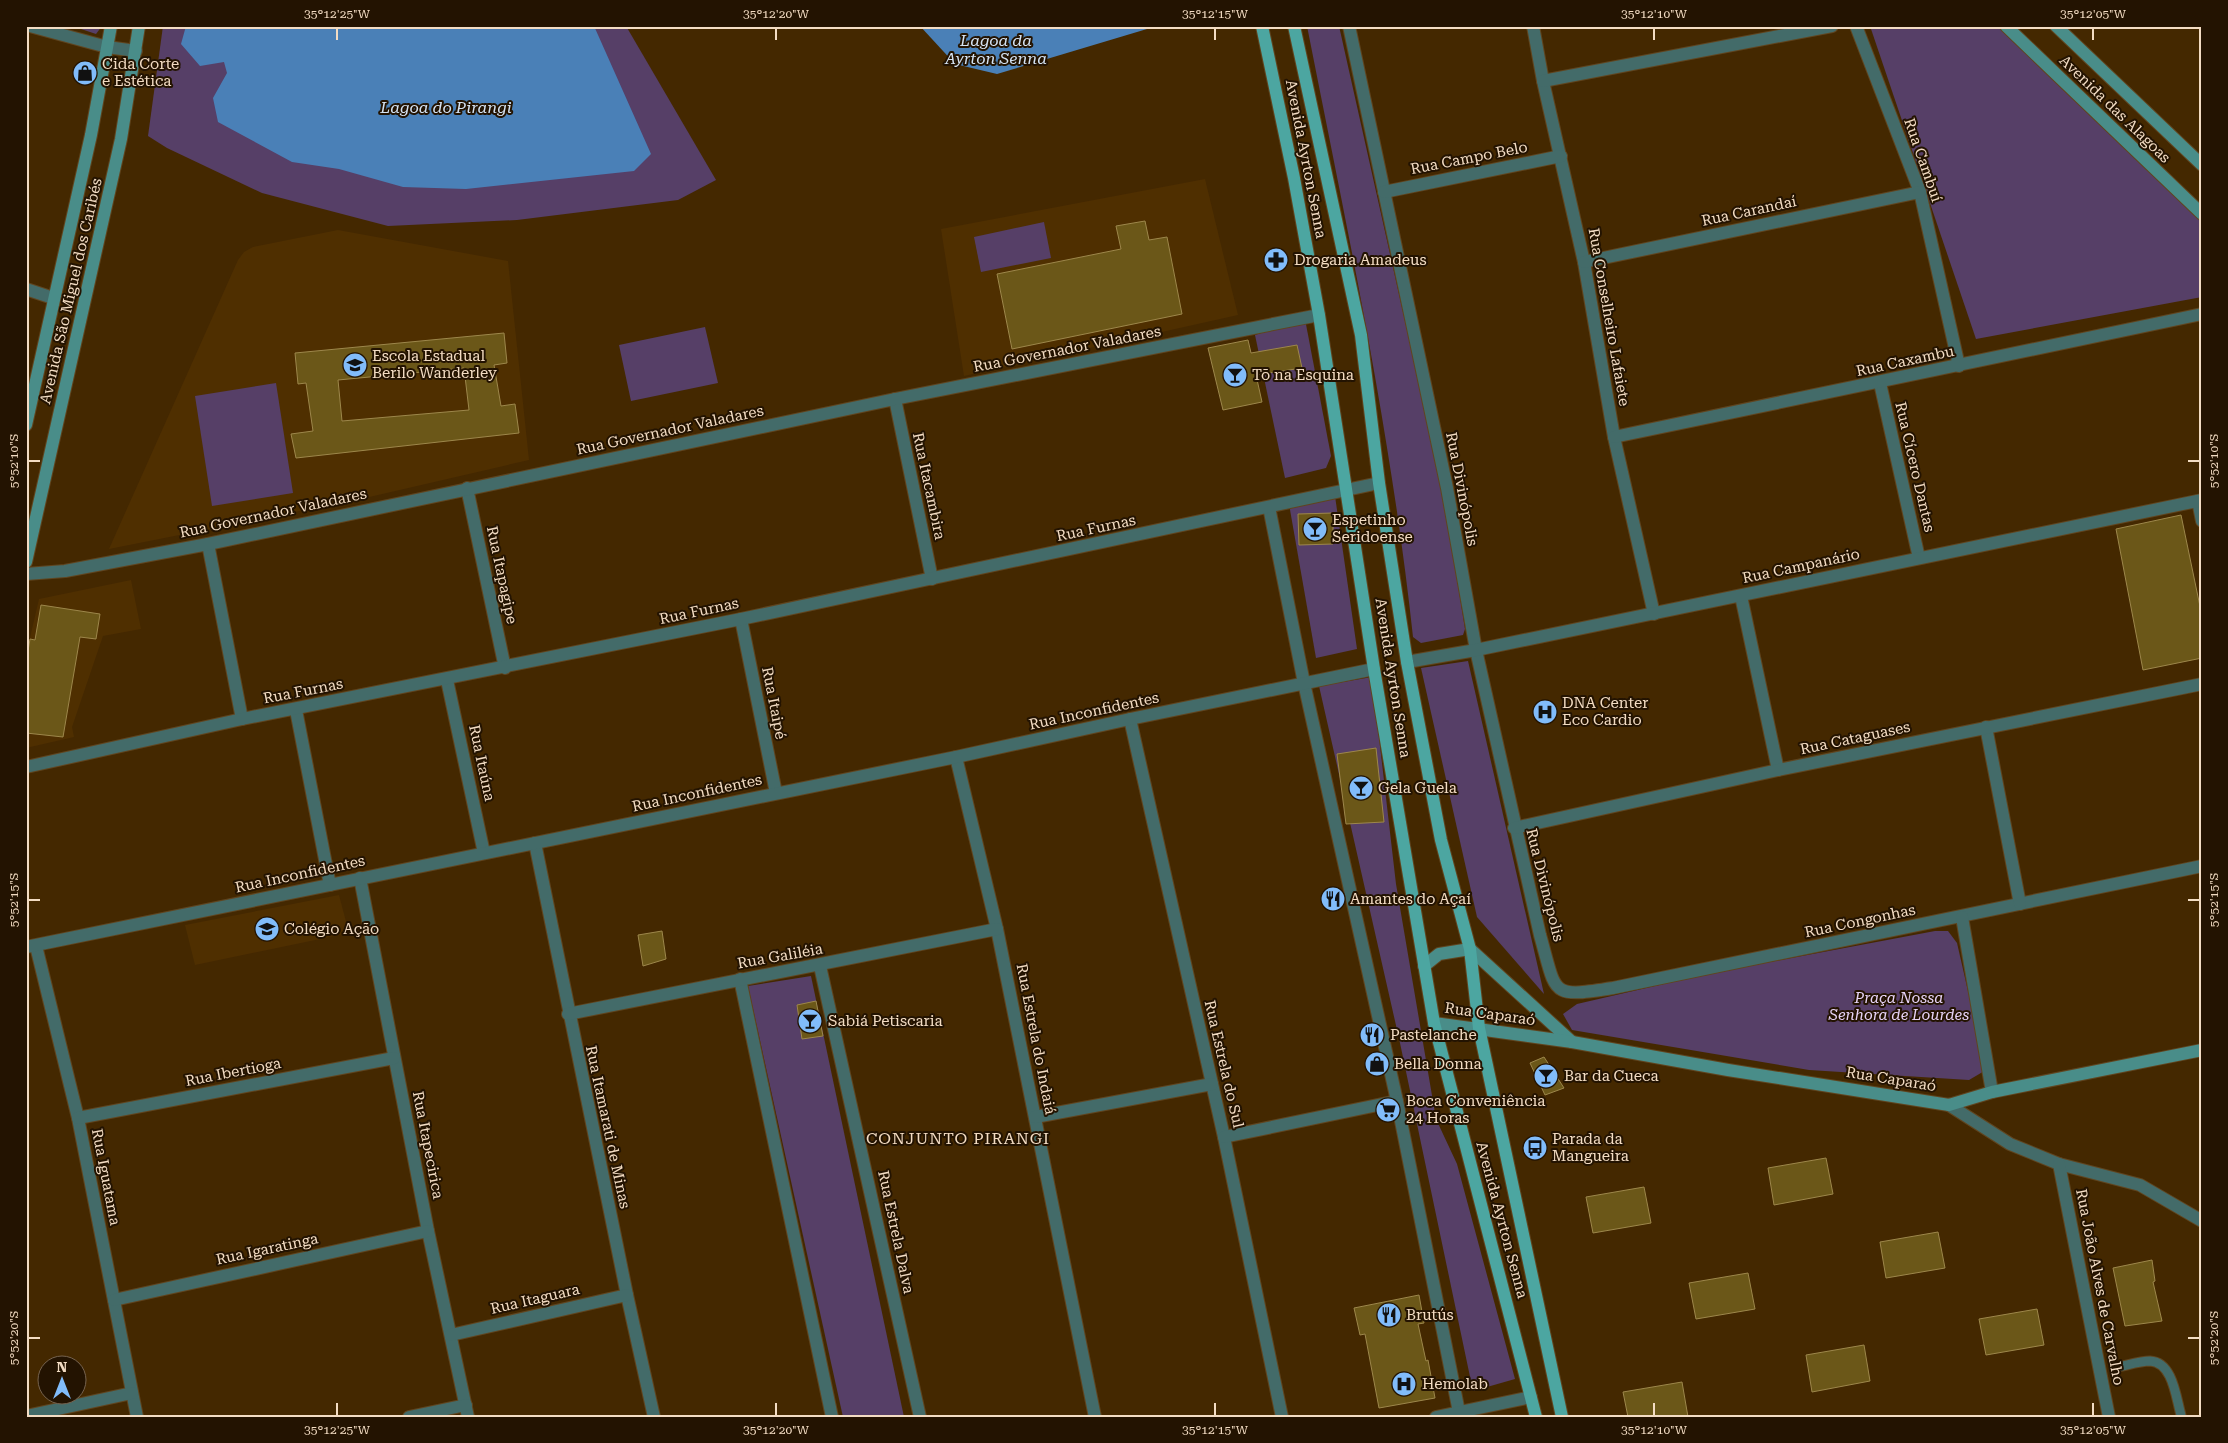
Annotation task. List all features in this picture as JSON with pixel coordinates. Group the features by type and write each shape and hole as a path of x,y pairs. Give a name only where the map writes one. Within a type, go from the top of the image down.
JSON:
{"main road":[{"name":"Avenida São Miguel dos Caribés","path":"26,425 91,135 111,26"},
{"name":"Avenida São Miguel dos Caribés","path":"26,562 121,139 139,26"},
{"name":"Avenida Ayrton Senna","path":"1262,26 1294,178 1319,315 1374,669 1434,1023 1536,1417"},
{"name":"Avenida Ayrton Senna","path":"1294,26 1361,335 1378,483 1407,662 1440,840 1470,948 1479,1028 1562,1417"},
{"name":"Avenida das Alagoas","path":"2006,26 2202,214"},
{"name":"Avenida das Alagoas","path":"2056,26 2201,162"},
{"path":"1424,966 1439,954 1470,948"},
{"name":"Rua Caparaó","path":"1470,948 1572,1042"},
{"name":"Rua Caparaó","path":"1434,1023 1572,1042 1728,1070 1949,1105 1992,1092 2202,1050"}],"street":[{"path":"30,26 107,47 136,51"},
{"name":"Rua Divinópolis","path":"1349,26 1447,488 1476,650 1514,828 1546,958"},
{"name":"Rua Conselheiro Lafaiete","path":"1533,26 1543,82 1584,262 1614,437 1654,614"},
{"path":"1543,82 1832,26"},
{"name":"Rua Cambuí","path":"1856,26 1920,192 1959,366"},
{"name":"Rua Campo Belo","path":"1384,192 1561,156"},
{"name":"Rua Carandaí","path":"1584,262 1920,192"},
{"path":"26,289 54,298"},
{"name":"Rua Caxambu","path":"1614,437 1880,383 2202,314"},
{"name":"Rua Governador Valadares","path":"26,574 65,571 208,544 467,488 1319,315"},
{"name":"Rua Cícero Dantas","path":"1880,383 1919,558"},
{"name":"Rua Itacambira","path":"895,400 932,579"},
{"name":"Rua Furnas","path":"26,768 242,719 447,680 741,619 1378,483"},
{"name":"Rua Itapagipe","path":"467,488 505,668"},
{"path":"2200,500 2202,521"},
{"name":"Rua Campanário","path":"1407,662 1654,614 2200,500"},
{"path":"1270,507 1304,683 1397,1101 1458,1412"},
{"path":"208,544 242,719"},
{"path":"1741,596 1778,770"},
{"name":"Rua Itaipé","path":"741,619 776,794"},
{"name":"Rua Inconfidentes","path":"31,947 360,878 956,758 1130,719 1374,669"},
{"name":"Rua Itaúna","path":"447,680 484,854"},
{"name":"Rua Cataguases","path":"1514,828 1778,770 2202,684"},
{"path":"296,710 330,885"},
{"name":"Rua Estrela do Sul","path":"1130,719 1224,1137 1282,1417"},
{"path":"1986,728 2020,904"},
{"name":"Rua Estrela do Indaiá","path":"956,758 997,929 1096,1417"},
{"name":"Rua Itamarati de Minas","path":"535,843 568,1014 654,1417"},
{"name":"Rua Congonhas","path":"1546,958 1558,989 1566,993 1577,994 1962,917 2202,866"},
{"name":"Rua Itapecirica","path":"360,878 428,1231 467,1411"},
{"path":"1962,917 1992,1092"},
{"name":"Rua Galiléia","path":"568,1014 820,966 997,929"},
{"name":"Rua Iguatama","path":"31,947 78,1118 137,1417"},
{"name":"Rua Estrela Dalva","path":"820,966 920,1417"},
{"path":"740,980 832,1417"},
{"name":"Rua Ibertioga","path":"78,1118 394,1058"},
{"path":"1034,1117 1212,1084"},
{"path":"1224,1137 1397,1101"},
{"path":"1949,1105 2010,1144 2059,1164 2140,1185 2202,1221"},
{"name":"Rua João Alves de Carvalho","path":"2059,1164 2109,1417"},
{"name":"Rua Igaratinga","path":"114,1300 428,1231"},
{"name":"Rua Itaguara","path":"451,1335 627,1295"},
{"path":"26,1416 132,1393"},
{"path":"1436,1417 1458,1412 1484,1412 1531,1396"},
{"path":"409,1417 467,1411"}],"lane":[{"path":"2118,1366 2149,1361 2159,1363 2167,1370 2181,1415"}],"shaded area":[{"path":"1205,179 1238,315 964,376 941,229"},
{"name":"Escola Estadual Berilo Wanderley","path":"338,230 508,261 529,460 365,498 109,549 238,260 244,252 253,247"},
{"path":"131,580 141,629 103,636 72,727 74,737 26,748 26,655 39,599"},
{"name":"Colégio Ação","path":"339,895 349,933 195,965 185,925"}],"green space":[{"path":"72,26 102,26 96,34"},
{"name":"Lagoa do Pirangi","path":"163,26 626,26 716,180 678,200 517,220 388,226 262,193 167,148 148,136"},
{"path":"1307,26 1339,26 1443,491 1465,629 1463,635 1421,643 1413,637 1393,484 1367,331"},
{"path":"1870,26 2003,26 2202,219 2202,297 1976,339"},
{"path":"1044,222 1051,258 981,272 974,237"},
{"path":"1305,319 1331,456 1326,468 1285,478 1255,335"},
{"path":"705,327 718,383 631,401 619,345"},
{"path":"276,383 293,493 212,506 195,396"},
{"path":"1335,496 1357,649 1316,658 1289,504"},
{"path":"1468,661 1544,994 1477,917 1421,668"},
{"path":"1372,677 1396,884 1436,1119 1457,1164 1515,1379 1473,1391 1400,1043 1319,686"},
{"name":"Praça Nossa Senhora de Lourdes","path":"1935,931 1948,931 1957,943 1986,1070 1969,1080 1809,1070 1572,1030 1563,1014 1577,1004 1711,973"},
{"path":"811,976 904,1417 843,1417 748,986"}],"water":[{"name":"Lagoa do Pirangi","path":"186,26 594,26 651,154 634,171 466,189 403,187 339,169 292,162 218,122 213,98 227,73 224,62 200,66 181,44"},
{"name":"Lagoa da Ayrton Senna","path":"920,26 1157,26 997,74 955,64"}],"building":[{"path":"1145,221 1149,240 1167,237 1182,314 1012,349 997,274 1121,249 1116,226"},
{"path":"504,333 507,363 494,365 501,406 515,404 519,433 296,458 291,434 313,431 306,383 298,384 295,353","holes":["464,368 469,410 342,421 338,380"]},
{"name":"Tō na Esquina","path":"1248,340 1251,353 1297,345 1302,368 1256,375 1262,402 1223,410 1208,348"},
{"name":"Espetinho Seridoense","path":"1333,513 1333,544 1299,545 1298,514"},
{"path":"2181,515 2202,616 2202,658 2143,670 2116,529"},
{"path":"41,605 100,614 96,639 80,637 63,737 26,733 26,663 30,639 35,640"},
{"name":"Gela Guela","path":"1376,748 1384,822 1346,824 1337,754"},
{"path":"662,931 666,959 643,966 638,935"},
{"name":"Sabiá Petiscaria","path":"816,1001 823,1036 802,1039 797,1005"},
{"name":"Bar da Cueca","path":"1544,1057 1564,1088 1545,1095 1530,1063"},
{"path":"1826,1158 1833,1194 1774,1205 1768,1168"},
{"path":"1644,1187 1651,1223 1593,1233 1586,1197"},
{"path":"1938,1232 1945,1268 1886,1278 1880,1242"},
{"path":"2152,1260 2155,1281 2153,1282 2162,1321 2125,1326 2113,1268"},
{"path":"1748,1273 1755,1309 1696,1319 1689,1283"},
{"path":"1419,1295 1424,1323 1418,1324 1426,1361 1428,1360 1435,1398 1379,1408 1365,1334 1360,1335 1354,1308"},
{"path":"2037,1309 2044,1345 1986,1355 1979,1319"},
{"path":"1864,1345 1870,1381 1812,1392 1806,1355"},
{"path":"1682,1382 1688,1417 1628,1417 1623,1392"}],"place":[{"name":"Cida Corte e Estética","path":"85,73"},
{"name":"Drogaria Amadeus","path":"1276,260"},
{"name":"Escola Estadual Berilo Wanderley","path":"355,365"},
{"name":"Tō na Esquina","path":"1235,375"},
{"name":"Espetinho Seridoense","path":"1315,529"},
{"name":"DNA Center Eco Cardio","path":"1545,712"},
{"name":"Gela Guela","path":"1361,788"},
{"name":"Amantes do Açaí","path":"1333,899"},
{"name":"Colégio Ação","path":"267,929"},
{"name":"Sabiá Petiscaria","path":"810,1021"},
{"name":"Pastelanche","path":"1372,1035"},
{"name":"Bella Donna","path":"1377,1064"},
{"name":"Bar da Cueca","path":"1546,1076"},
{"name":"Boca Conveniência 24 Horas","path":"1388,1110"},
{"name":"Parada da Mangueira","path":"1535,1148"},
{"name":"Brutu´s","path":"1389,1315"},
{"name":"Hemolab","path":"1404,1384"}],"district":[{"name":"CONJUNTO PIRANGI","path":"958,1138"}]}
